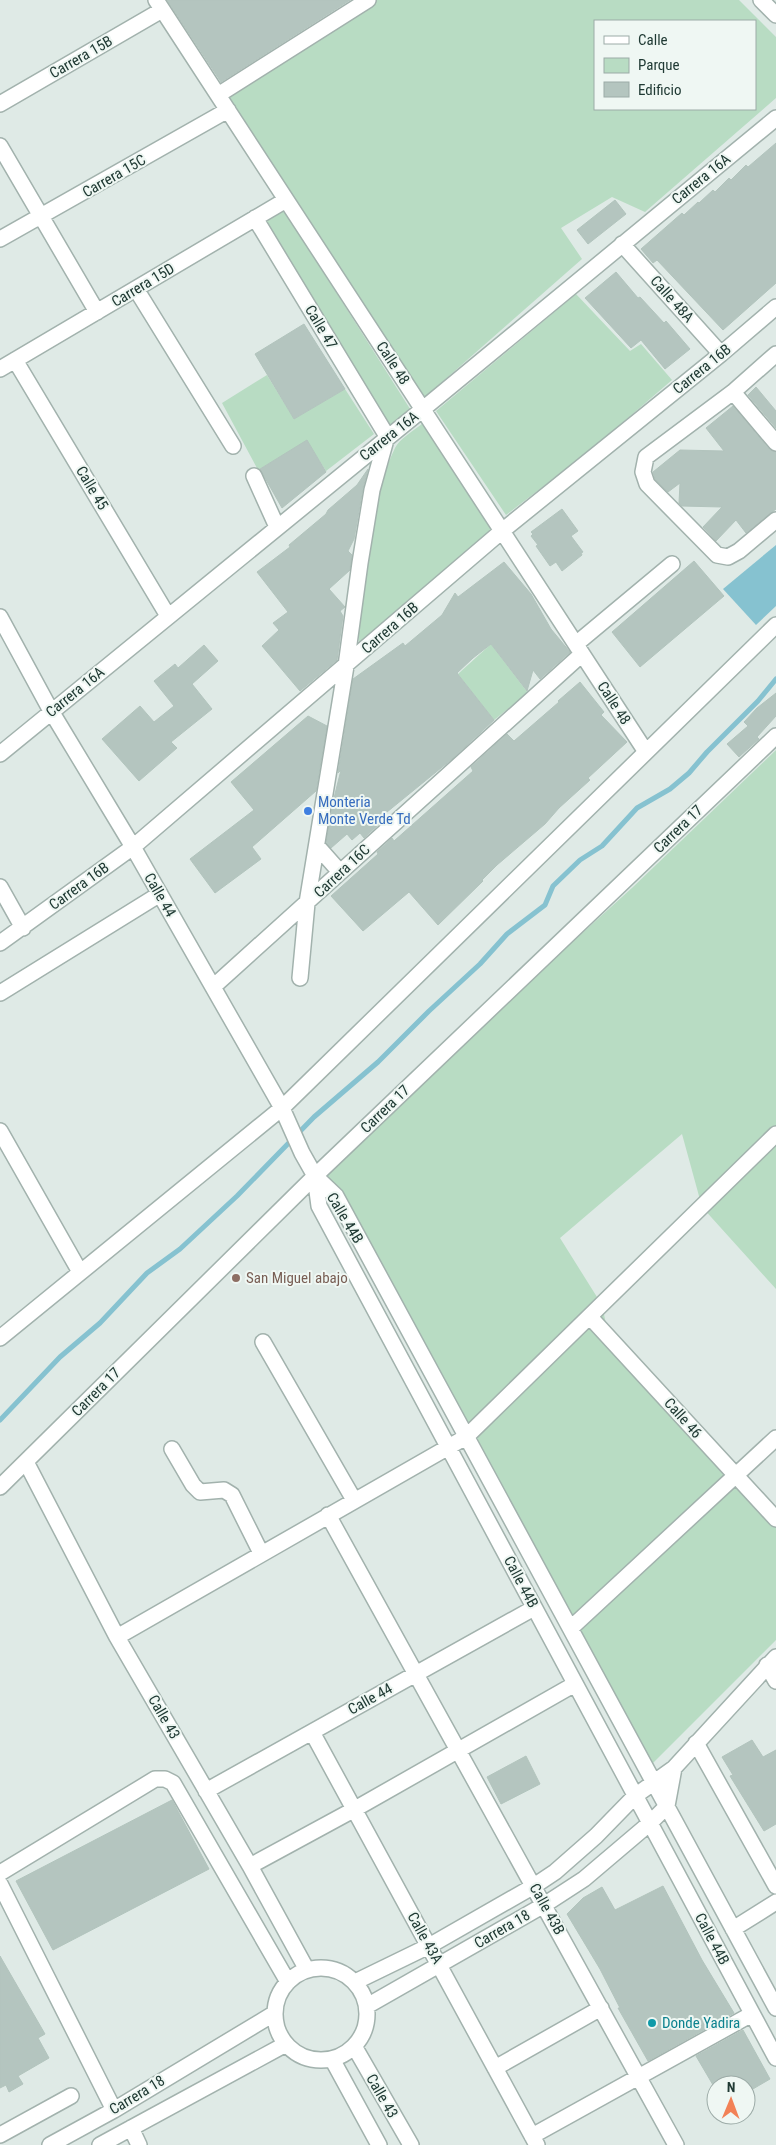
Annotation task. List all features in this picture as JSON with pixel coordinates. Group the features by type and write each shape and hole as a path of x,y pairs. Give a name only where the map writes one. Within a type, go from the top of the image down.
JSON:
{"street":[{"path":"218,95 368,0"},
{"path":"761,0 776,16"},
{"name":"Calle 48","path":"159,5 646,752"},
{"name":"Carrera 15B","path":"0,104 159,5"},
{"name":"Carrera 15C","path":"0,239 41,218 228,110"},
{"name":"Carrera 16A","path":"0,754 776,118"},
{"path":"0,146 96,312"},
{"name":"Carrera 15D","path":"0,369 286,200"},
{"name":"Calle 47","path":"255,218 387,436"},
{"name":"Calle 48A","path":"622,244 721,354"},
{"path":"136,288 233,446"},
{"name":"Carrera 16B","path":"0,942 23,928 133,847 502,531 721,354 776,307"},
{"path":"776,354 733,392 646,457 643,472 647,484 717,555 728,557 739,551 776,520"},
{"name":"Calle 45","path":"15,360 168,616"},
{"path":"733,392 776,443"},
{"path":"300,978 307,903 346,666 360,563 372,490 387,436"},
{"path":"254,476 277,527"},
{"name":"Carrera 16C","path":"213,987 307,903 672,564"},
{"name":"Calle 44","path":"0,617 52,711 133,847 284,1112 302,1153 315,1176"},
{"path":"0,1338 80,1272 284,1112 776,625"},
{"name":"Carrera 17","path":"0,1487 315,1176 776,736"},
{"path":"317,846 340,872"},
{"path":"0,887 23,928"},
{"path":"0,994 160,894"},
{"path":"0,1131 80,1272"},
{"path":"117,1637 466,1437 776,1134"},
{"name":"Calle 44B","path":"315,1176 336,1196 776,2008"},
{"name":"Calle 44B","path":"315,1176 319,1206 776,2058"},
{"path":"336,1238 353,1228"},
{"name":"Calle 46","path":"590,1316 776,1519"},
{"path":"263,1342 354,1500"},
{"path":"571,1628 776,1438"},
{"path":"172,1449 193,1485 200,1492 224,1490 232,1495 261,1553"},
{"name":"Calle 43","path":"26,1462 117,1637 250,1866 307,1970"},
{"name":"Calle 43B","path":"328,1515 417,1673 676,2145"},
{"name":"Calle 44","path":"206,1791 534,1608"},
{"path":"772,1661 776,1681"},
{"name":"Carrera 18","path":"355,1982 429,1946 555,1872 596,1836 635,1796 674,1768 772,1661"},
{"path":"250,1866 355,1809 575,1684"},
{"name":"Calle 43A","path":"312,1732 534,2141"},
{"path":"696,1743 776,1886"},
{"path":"667,1806 674,1768"},
{"path":"0,1872 155,1779 165,1779 173,1783 288,1982"},
{"name":"Carrera 18","path":"367,2006 544,1905 584,1879 650,1823 667,1806"},
{"path":"0,1884 114,2110"},
{"path":"733,1929 776,1902"},
{"path":"332,1969 345,1974 360,1989 367,2006 366,2027 354,2046 344,2054 332,2058 312,2059 302,2056 286,2044 278,2029 275,2013 277,2001 288,1982 307,1970 332,1969"},
{"path":"495,2068 601,2008"},
{"name":"Carrera 18","path":"50,2145 114,2110 275,2013"},
{"path":"534,2141 639,2078 752,2014"},
{"name":"Carrera 18","path":"100,2145 286,2044"},
{"name":"Calle 43","path":"354,2046 411,2145"},
{"name":"Calle 43","path":"332,2058 374,2143"},
{"path":"0,2135 71,2096"},
{"path":"131,2128 139,2145"}],"green space":[{"path":"373,0 739,0 776,37 776,98 645,212 612,197 561,228 582,259 424,398 222,101"},
{"path":"284,210 412,412 391,430 266,222"},
{"path":"576,294 630,351 641,344 672,380 592,449 506,515 436,411"},
{"path":"267,375 294,419 345,389 374,434 326,471 307,441 258,470 222,403"},
{"path":"423,423 494,533 360,649 358,628 361,576 379,492 395,448"},
{"path":"491,644 528,693 494,720 458,674"},
{"path":"776,750 776,1289 702,1207 682,1134 560,1238 602,1305 609,1338 776,1519 776,1640 647,1769 315,1176 633,887"}],"water":[{"path":"776,545 776,606 756,625 723,589"}],"building":[{"path":"167,0 350,0 221,82"},
{"path":"776,143 776,283 723,330 657,260 653,263 641,249 682,213 684,215 713,190 715,192 729,178 731,180 746,165 748,167"},
{"path":"615,200 626,214 588,244 577,230"},
{"path":"616,272 638,298 640,297 664,323 666,321 690,349 665,369 641,340 631,348 585,298"},
{"path":"304,324 345,389 294,419 255,354"},
{"path":"756,387 776,411 776,428 748,395"},
{"path":"733,406 769,449 776,452 776,509 746,533 736,520 716,541 703,527 722,507 682,506 679,503 680,483 668,492 655,479 653,472 680,450 724,451 706,428"},
{"path":"307,440 326,472 282,508 260,469"},
{"path":"368,469 354,539 348,551 352,555 350,570 329,589 345,607 340,611 343,616 337,660 300,691 262,646 279,630 273,623 288,612 257,572 290,547 289,545 326,514 328,510 357,485"},
{"path":"562,509 578,531 571,536 583,552 581,553 582,555 562,571 556,562 550,566 536,546 538,545 531,536 533,534 531,532"},
{"path":"694,561 724,596 640,667 612,632"},
{"path":"504,562 531,594 551,629 570,652 540,679 533,670 527,691 491,644 473,658 457,673 494,720 452,759 376,821 379,824 364,838 360,833 352,840 347,834 331,848 326,843 341,770 338,773 353,679 403,643 405,646 442,615 455,593 458,597"},
{"path":"204,645 218,661 192,684 212,709 171,742 177,748 139,781 102,739 140,706 154,722 174,706 154,681 175,664 178,668"},
{"path":"580,682 604,712 601,715 627,742 588,778 590,780 559,808 545,824 497,865 438,925 409,892 363,931 331,896 378,854 377,852 392,838 394,841 473,771 471,767 507,734 514,741"},
{"path":"776,693 776,716 757,737 759,739 739,757 727,744 748,726 744,722 757,708"},
{"path":"308,716 327,726 316,791 252,847 261,859 215,893 190,859 254,810 231,782"},
{"path":"752,1740 763,1757 776,1750 776,1824 764,1831 730,1776 733,1775 722,1757"},
{"path":"526,1756 540,1784 501,1804 487,1777"},
{"path":"172,1800 209,1869 53,1950 16,1881"},
{"path":"663,1886 702,1960 734,2013 648,2061 618,2008 620,2008 600,1969 567,1914 583,1898 602,1887 615,1910"},
{"path":"0,1956 45,2034 38,2038 49,2058 18,2076 23,2084 9,2092 6,2085 0,2088"},
{"path":"743,2030 770,2079 756,2087 756,2075 707,2075 696,2056"}],"waterway":[{"path":"0,1420 60,1357 100,1323 147,1273 180,1249 237,1196 314,1117 378,1062 480,964 507,934 545,905 553,886 580,860 602,846 637,808 670,789 689,773 707,752 758,701 776,679"}],"place":[{"name":"Monteria Monte Verde Td","path":"308,811"},
{"name":"San Miguel abajo","path":"236,1278"},
{"name":"Donde Yadira","path":"652,2023"}]}
